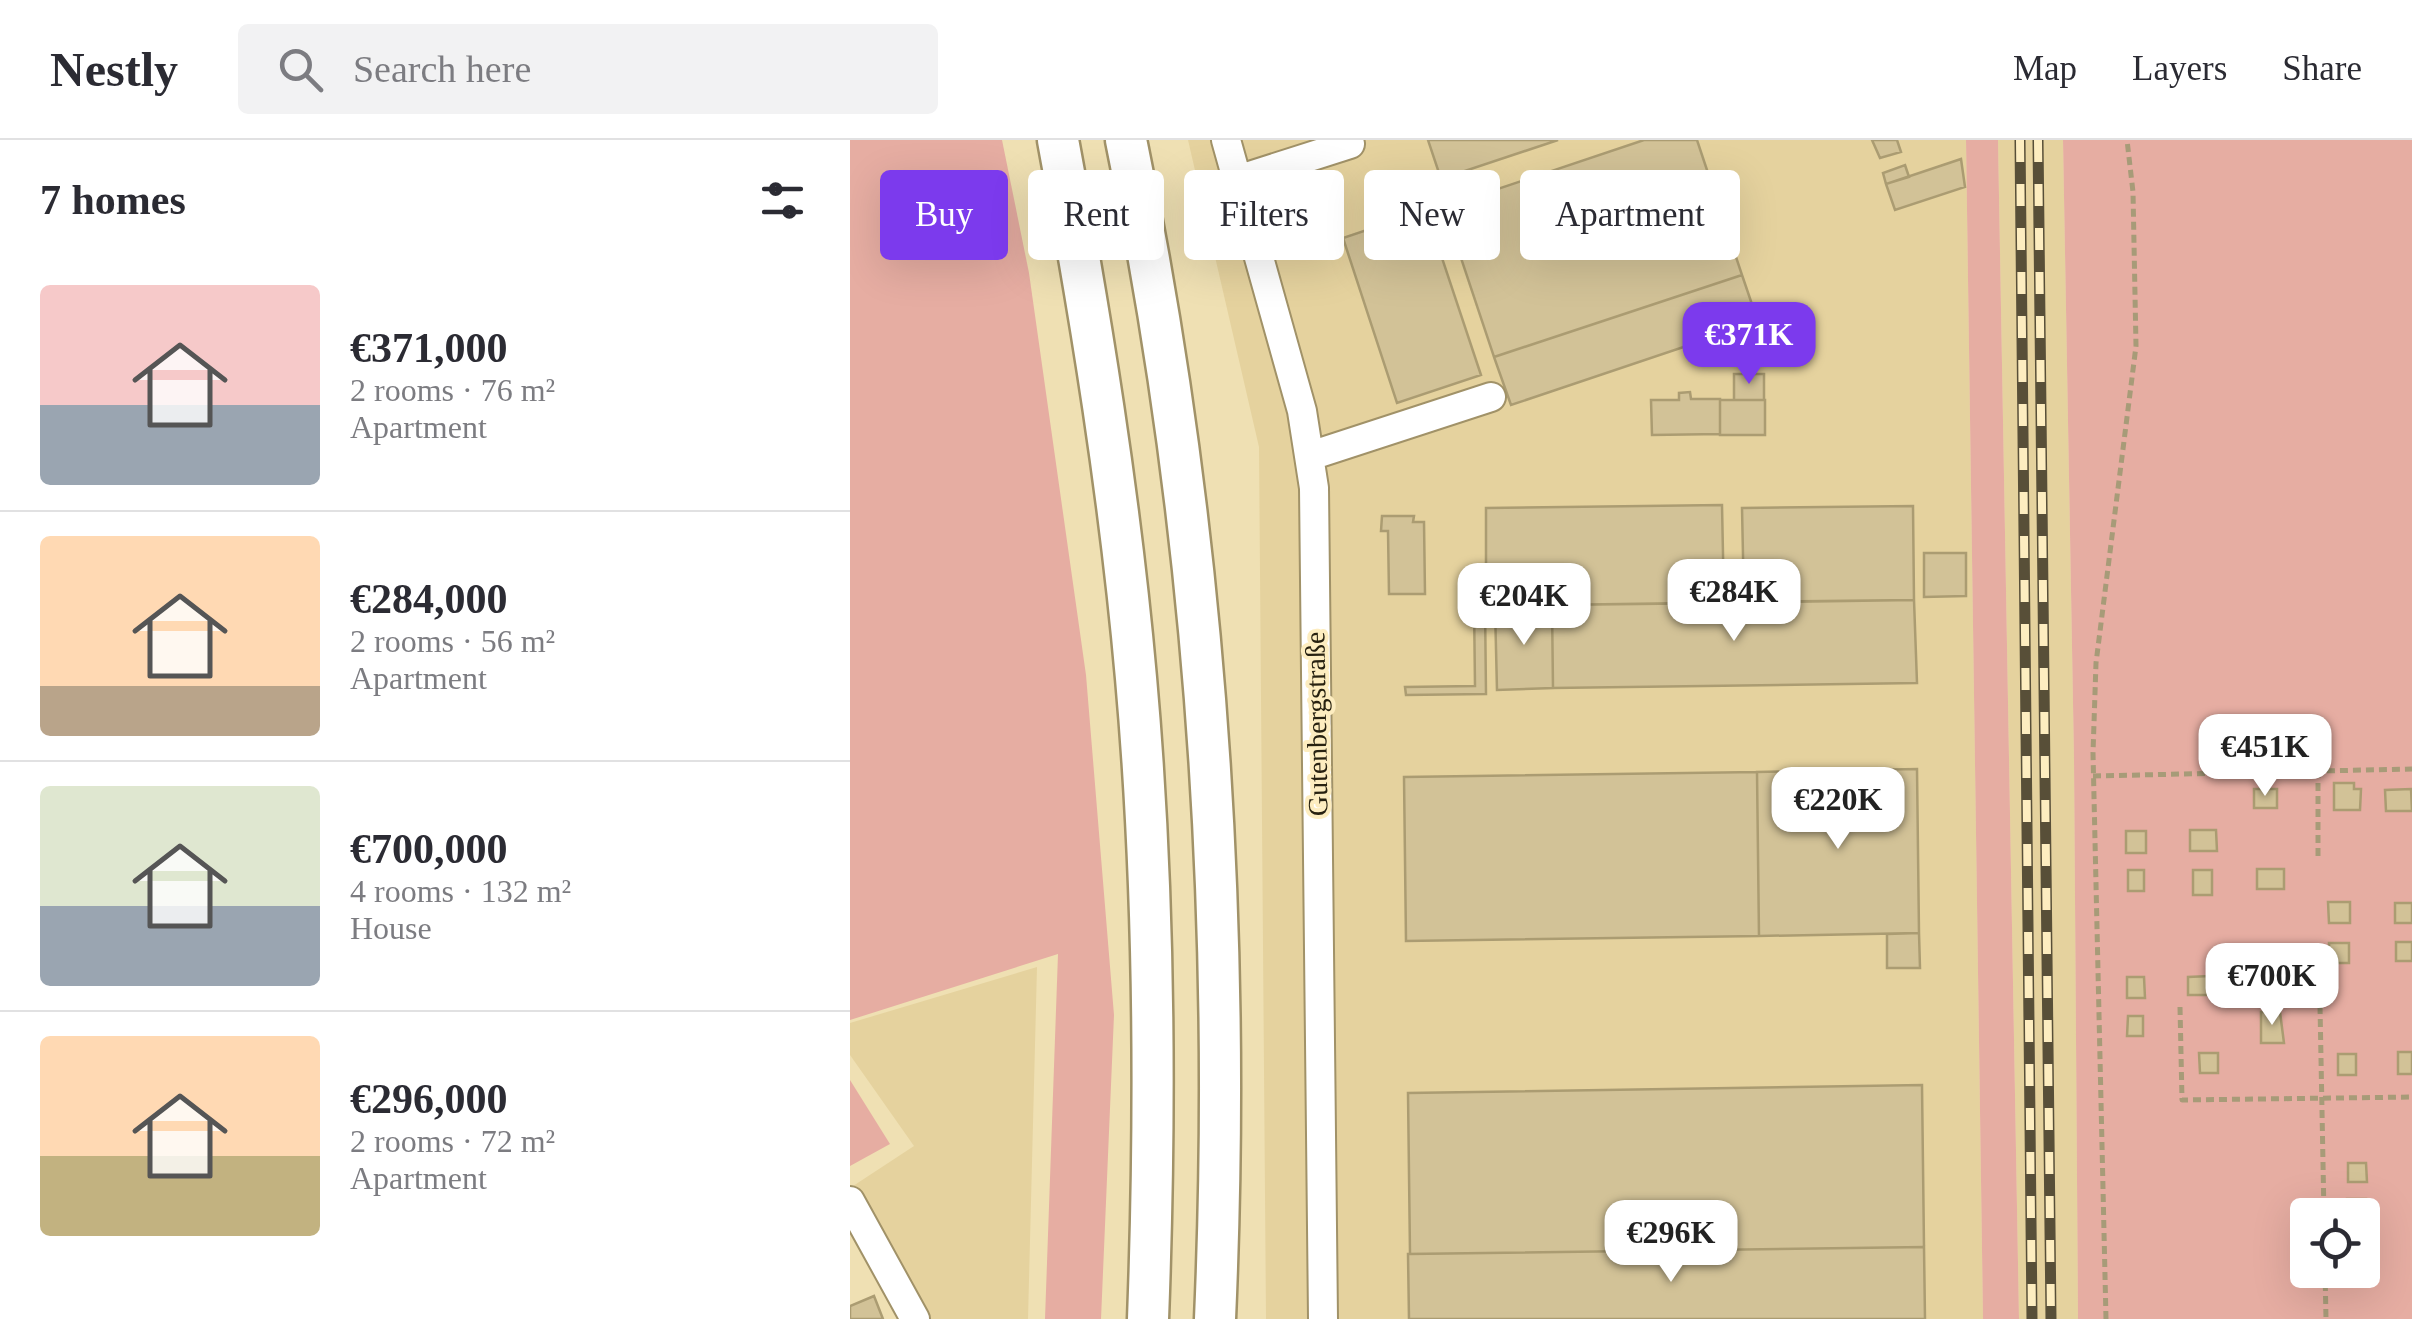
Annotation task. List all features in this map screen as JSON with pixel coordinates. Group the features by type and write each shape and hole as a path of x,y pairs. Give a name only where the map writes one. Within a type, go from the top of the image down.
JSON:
{"highway":[{"path":"1058,140 1098,360 1136,679 1152,934 1153,1150 1148,1319"},
{"path":"1126,140 1163,342 1202,665 1218,925 1221,1127 1215,1319"}],"street":[{"name":"Gutenbergstraße","path":"1226,140 1234,170"},
{"path":"1268,170 1350,144"},
{"name":"Gutenbergstraße","path":"1260,260 1302,411 1314,488 1324,1319"},
{"path":"1310,456 1491,398"},
{"path":"850,1201 914,1319"}],"path":[{"path":"2106,1319 2092,776 2096,663 2136,346 2133,192 2127,140"},
{"path":"2092,776 2412,769"},
{"path":"2318,770 2318,859"},
{"path":"2320,1006 2324,1198"},
{"path":"2180,1007 2182,1100 2412,1097"},
{"path":"2325,1288 2326,1319"}],"shaded area":[{"path":"850,140 1002,140 1029,273 1086,675 1114,1015 1101,1319 1045,1319 1058,954 850,1020"},
{"path":"1188,140 1966,140 1983,1319 1266,1319 1259,447 1216,260 1344,260 1344,170 1195,170"},
{"path":"1966,140 1998,140 2019,1319 1983,1319"},
{"path":"1998,140 2063,140 2074,759 2078,1319 2019,1319"},
{"path":"2063,140 2412,140 2412,1319 2078,1319 2074,759"},
{"path":"1037,967 1028,1319 901,1319 850,1188 914,1146 850,1055 850,1023"},
{"path":"850,1080 890,1144 850,1166"}],"building":[{"path":"1428,140 1558,140 1468,170 1438,170"},
{"path":"1644,140 1697,140 1707,170 1554,170"},
{"path":"1872,140 1897,140 1901,152 1880,158"},
{"path":"1961,159 1965,187 1895,210 1886,184"},
{"path":"1905,165 1909,177 1886,184 1883,173"},
{"path":"1520,182 1520,260 1737,260 1742,275 1494,357 1462,260 1500,260 1500,188"},
{"path":"1364,231 1364,260 1443,260 1481,375 1397,403 1344,238"},
{"path":"1742,275 1758,322 1511,405 1494,357"},
{"path":"1734,374 1764,374 1764,400 1734,400"},
{"path":"1690,392 1691,399 1720,399 1720,434 1652,435 1651,400 1679,400 1679,393"},
{"path":"1720,400 1765,400 1765,435 1720,435"},
{"path":"1722,505 1724,603 1552,605 1552,585 1486,586 1486,508"},
{"path":"1913,506 1914,600 1744,602 1742,508"},
{"path":"1382,516 1414,516 1413,522 1424,522 1425,594 1389,594 1388,531 1381,531"},
{"path":"1924,553 1966,553 1966,596 1924,597"},
{"path":"1914,600 1917,683 1553,688 1552,605"},
{"path":"1474,604 1485,604 1486,694 1406,695 1405,687 1475,686"},
{"path":"1495,607 1552,607 1553,688 1497,690"},
{"path":"1917,769 1919,933 1759,936 1757,772"},
{"path":"1757,772 1759,936 1406,941 1404,777"},
{"path":"2334,783 2354,783 2354,789 2361,789 2360,810 2334,810"},
{"path":"2254,789 2277,789 2277,808 2254,808"},
{"path":"2411,789 2412,811 2386,811 2385,790"},
{"path":"2190,830 2216,830 2217,851 2190,851"},
{"path":"2126,831 2146,831 2146,853 2126,853"},
{"path":"2257,869 2284,869 2284,889 2257,889"},
{"path":"2128,870 2144,870 2144,891 2128,891"},
{"path":"2193,870 2212,870 2212,895 2193,895"},
{"path":"2328,902 2350,902 2350,923 2329,923"},
{"path":"2395,903 2412,903 2412,923 2395,923"},
{"path":"1919,933 1920,968 1887,968 1887,934"},
{"path":"2396,942 2412,942 2412,961 2396,961"},
{"path":"2329,943 2349,943 2349,963 2330,963"},
{"path":"2277,972 2278,993 2260,994 2260,973"},
{"path":"2210,976 2211,995 2188,995 2188,977"},
{"path":"2127,977 2144,977 2145,998 2127,998"},
{"path":"2261,1012 2280,1012 2284,1043 2261,1043"},
{"path":"2128,1016 2143,1016 2143,1036 2127,1036"},
{"path":"2398,1052 2412,1052 2412,1074 2398,1074"},
{"path":"2199,1053 2218,1053 2218,1073 2200,1073"},
{"path":"2338,1054 2356,1054 2356,1075 2338,1075"},
{"path":"1922,1085 1924,1247 1410,1254 1408,1093"},
{"path":"2348,1163 2366,1163 2367,1182 2348,1182"},
{"path":"1924,1247 1925,1319 1409,1319 1408,1254"},
{"path":"874,1296 883,1319 850,1319 850,1306"}],"railway":[{"path":"2020,140 2032,1319"},
{"path":"2038,140 2051,1319"}]}
